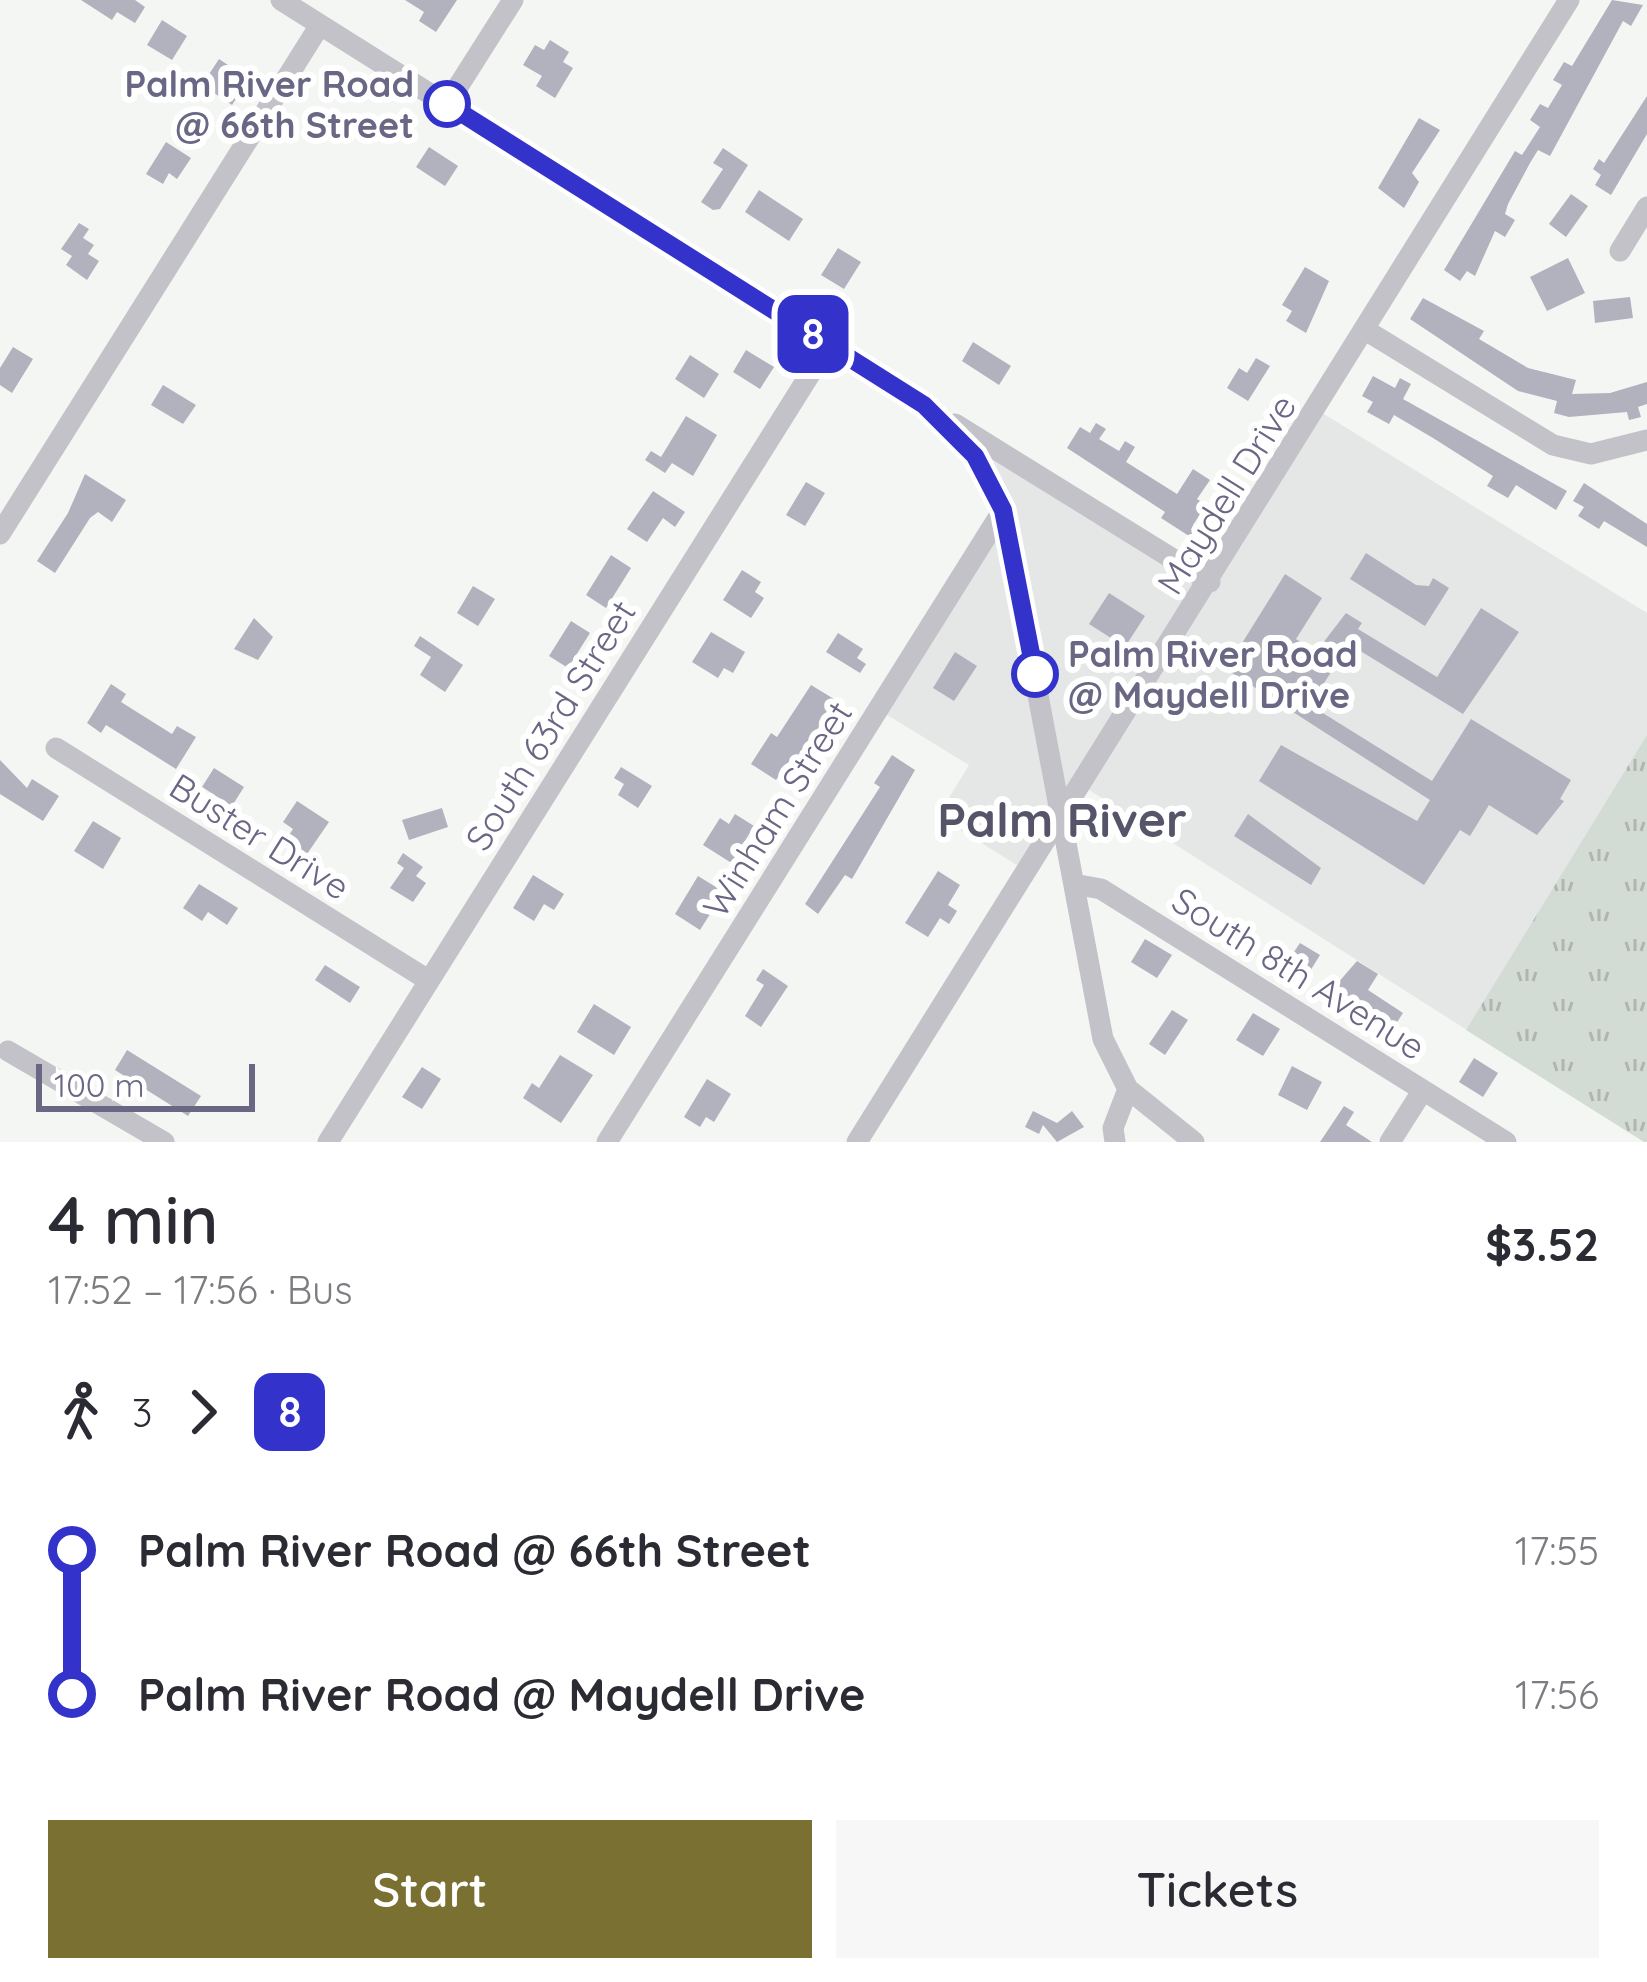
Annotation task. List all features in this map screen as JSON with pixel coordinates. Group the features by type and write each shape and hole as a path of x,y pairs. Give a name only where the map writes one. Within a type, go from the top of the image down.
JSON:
{"street":[{"path":"281,0 1210,582"},
{"path":"447,104 512,0"},
{"name":"Maydell Drive","path":"857,1142 1367,331 1569,0"},
{"path":"0,534 320,25"},
{"path":"1620,250 1647,207"},
{"path":"1367,331 1553,445 1591,454 1647,440"},
{"name":"South 63rd Street","path":"328,1142 829,344"},
{"path":"924,405 975,456 1003,510 1094,1008 1114,1066 1128,1089 1194,1142"},
{"name":"Winham Street","path":"607,1142 1003,510"},
{"name":"Buster Drive","path":"56,748 428,980"},
{"name":"South 8th Avenue","path":"1074,884 1101,889 1506,1142"},
{"path":"8,1052 164,1142"},
{"path":"1114,1142 1113,1128 1128,1089"},
{"path":"1390,1142 1423,1090"}],"shaded area":[{"path":"1319,411 1647,613 1647,737 1467,1030 1083,786 1065,806 1008,521 959,434 1210,582"},
{"path":"1003,516 1060,814 1025,870 938,816 969,765 879,710"}],"green space":[{"path":"1647,735 1647,1142 1644,1142 1466,1030"}],"building":[{"path":"81,0 135,0 145,7 135,23 117,12 112,20"},
{"path":"405,0 457,0 436,32 419,21 424,12"},
{"path":"1612,0 1643,5 1631,26 1623,21 1550,156 1538,150 1530,163 1508,204 1505,214 1515,220 1505,237 1495,231 1475,276 1467,271 1460,281 1444,270 1515,151 1522,155 1540,127 1530,120 1540,104 1548,108 1562,85 1553,80 1564,62 1572,66"},
{"path":"162,20 187,36 172,60 147,45"},
{"path":"550,40 569,52 563,62 573,68 555,98 536,86 542,76 523,65 535,45 544,50"},
{"path":"219,59 249,79 232,105 202,85"},
{"path":"1647,96 1647,134 1611,195 1595,185 1601,175 1593,169 1599,159 1604,163"},
{"path":"1419,118 1440,130 1412,173 1419,182 1404,208 1378,188"},
{"path":"166,142 191,158 177,179 169,173 163,184 146,174"},
{"path":"429,147 458,166 445,186 416,167"},
{"path":"723,148 748,165 720,209 713,210 701,202 723,169 713,163"},
{"path":"759,190 803,219 789,241 745,212"},
{"path":"1571,194 1588,206 1566,237 1549,224"},
{"path":"79,223 89,229 83,238 94,245 88,254 99,261 87,280 66,265 72,256 61,249"},
{"path":"838,248 861,262 844,289 821,275"},
{"path":"1568,258 1585,293 1547,311 1530,277"},
{"path":"1305,267 1329,281 1306,333 1286,321 1292,311 1282,305"},
{"path":"1630,297 1633,318 1595,323 1593,301"},
{"path":"1423,298 1484,331 1479,339 1528,368 1576,380 1572,394 1610,393 1647,382 1647,404 1638,407 1641,417 1629,420 1627,412 1569,417 1554,413 1557,401 1518,391 1410,319"},
{"path":"973,342 1011,366 999,385 962,361"},
{"path":"13,347 33,359 12,393 0,385 0,368"},
{"path":"746,350 774,367 760,389 733,372"},
{"path":"690,355 719,374 704,398 675,379"},
{"path":"1256,358 1270,366 1248,401 1227,388 1239,368 1247,373"},
{"path":"1373,376 1395,388 1400,378 1411,384 1403,399 1567,491 1556,510 1516,485 1508,498 1487,486 1493,476 1433,438 1394,415 1389,424 1367,412 1373,402 1362,396"},
{"path":"163,385 196,405 183,424 151,405"},
{"path":"686,416 717,435 693,476 672,463 665,473 645,460 651,451 661,457"},
{"path":"1096,423 1106,429 1099,439 1119,451 1125,441 1135,447 1126,462 1177,494 1193,469 1210,480 1197,499 1206,505 1193,525 1210,535 1203,545 1161,518 1165,512 1067,448 1080,427 1090,433"},
{"path":"85,474 126,500 112,522 98,512 90,518 55,573 37,561 68,513"},
{"path":"806,482 825,493 805,526 786,515"},
{"path":"1584,483 1647,524 1647,547 1604,521 1599,529 1578,516 1584,507 1573,501"},
{"path":"653,491 685,512 675,527 663,518 647,542 627,529"},
{"path":"1366,553 1416,585 1429,586 1433,578 1449,588 1425,626 1350,579"},
{"path":"611,555 631,568 606,608 586,595"},
{"path":"742,570 761,582 755,592 764,598 751,618 723,600"},
{"path":"1285,574 1322,598 1296,639 1316,652 1346,613 1362,623 1358,629 1437,677 1481,608 1519,632 1463,714 1349,644 1310,705 1432,781 1471,719 1571,780 1560,799 1564,801 1537,835 1489,805 1470,836 1460,830 1424,885 1259,781 1281,745 1417,821 1430,800 1226,669"},
{"path":"473,586 495,599 478,626 457,613"},
{"path":"1109,593 1145,616 1125,647 1089,624"},
{"path":"254,618 273,637 258,660 234,649"},
{"path":"571,621 590,633 568,668 549,656"},
{"path":"711,632 745,652 733,673 724,668 718,678 692,662"},
{"path":"838,633 863,649 857,658 866,664 860,673 826,652"},
{"path":"420,636 463,665 445,692 420,675 431,657 414,646"},
{"path":"955,652 977,666 954,701 933,688"},
{"path":"111,684 126,694 121,702 172,734 177,726 196,737 176,769 106,725 101,733 87,723"},
{"path":"811,685 834,699 798,765 790,760 776,780 751,764 771,733 777,737"},
{"path":"892,755 915,770 852,879 845,875 818,914 805,904 880,787 874,783"},
{"path":"0,760 27,788 32,779 59,796 43,821 0,794"},
{"path":"621,767 652,786 638,808 618,795 624,784 614,778"},
{"path":"214,768 244,787 232,806 202,787"},
{"path":"297,801 329,822 307,854 286,840 293,829 283,822"},
{"path":"442,808 448,827 409,840 402,820"},
{"path":"735,814 754,826 743,844 753,851 741,869 703,845 720,818 729,824"},
{"path":"1248,814 1321,868 1311,885 1234,836"},
{"path":"93,821 121,838 103,869 74,851"},
{"path":"403,853 423,867 416,876 426,883 413,902 390,888 404,868 397,863"},
{"path":"938,871 960,885 948,905 957,911 949,924 940,918 928,937 905,923"},
{"path":"533,875 564,894 554,910 544,904 534,921 513,908"},
{"path":"698,876 724,892 700,930 675,914"},
{"path":"199,884 238,908 227,925 208,912 202,921 183,908"},
{"path":"1145,939 1172,955 1157,978 1131,962"},
{"path":"1300,943 1320,955 1302,984 1281,971"},
{"path":"1357,961 1378,974 1368,990 1403,1013 1392,1030 1330,992"},
{"path":"325,965 360,987 350,1003 315,980"},
{"path":"763,969 788,986 761,1027 745,1016 764,985 756,980"},
{"path":"594,1004 631,1027 614,1055 577,1032"},
{"path":"1172,1010 1188,1020 1165,1055 1149,1044"},
{"path":"1253,1013 1280,1029 1263,1056 1236,1040"},
{"path":"127,1050 201,1096 188,1116 115,1070"},
{"path":"560,1055 593,1075 561,1123 523,1098 532,1083 539,1088"},
{"path":"1474,1058 1498,1073 1483,1097 1459,1082"},
{"path":"1292,1066 1322,1082 1307,1110 1278,1095"},
{"path":"422,1067 441,1079 422,1109 402,1097"},
{"path":"707,1079 731,1094 714,1122 706,1117 700,1127 684,1117"},
{"path":"1344,1106 1354,1112 1346,1125 1372,1142 1320,1142"},
{"path":"1033,1111 1057,1123 1072,1111 1084,1127 1057,1142 1043,1125 1039,1134 1025,1127"}],"bus line":[{"name":"8","path":"447,104 924,405 975,456 1003,510 1035,674"}],"place":[{"name":"Palm River Road @ 66th Street","path":"447,104"},
{"name":"Palm River Road @ Maydell Drive","path":"1035,674"}],"district":[{"name":"Palm River","path":"1062,819"}]}
